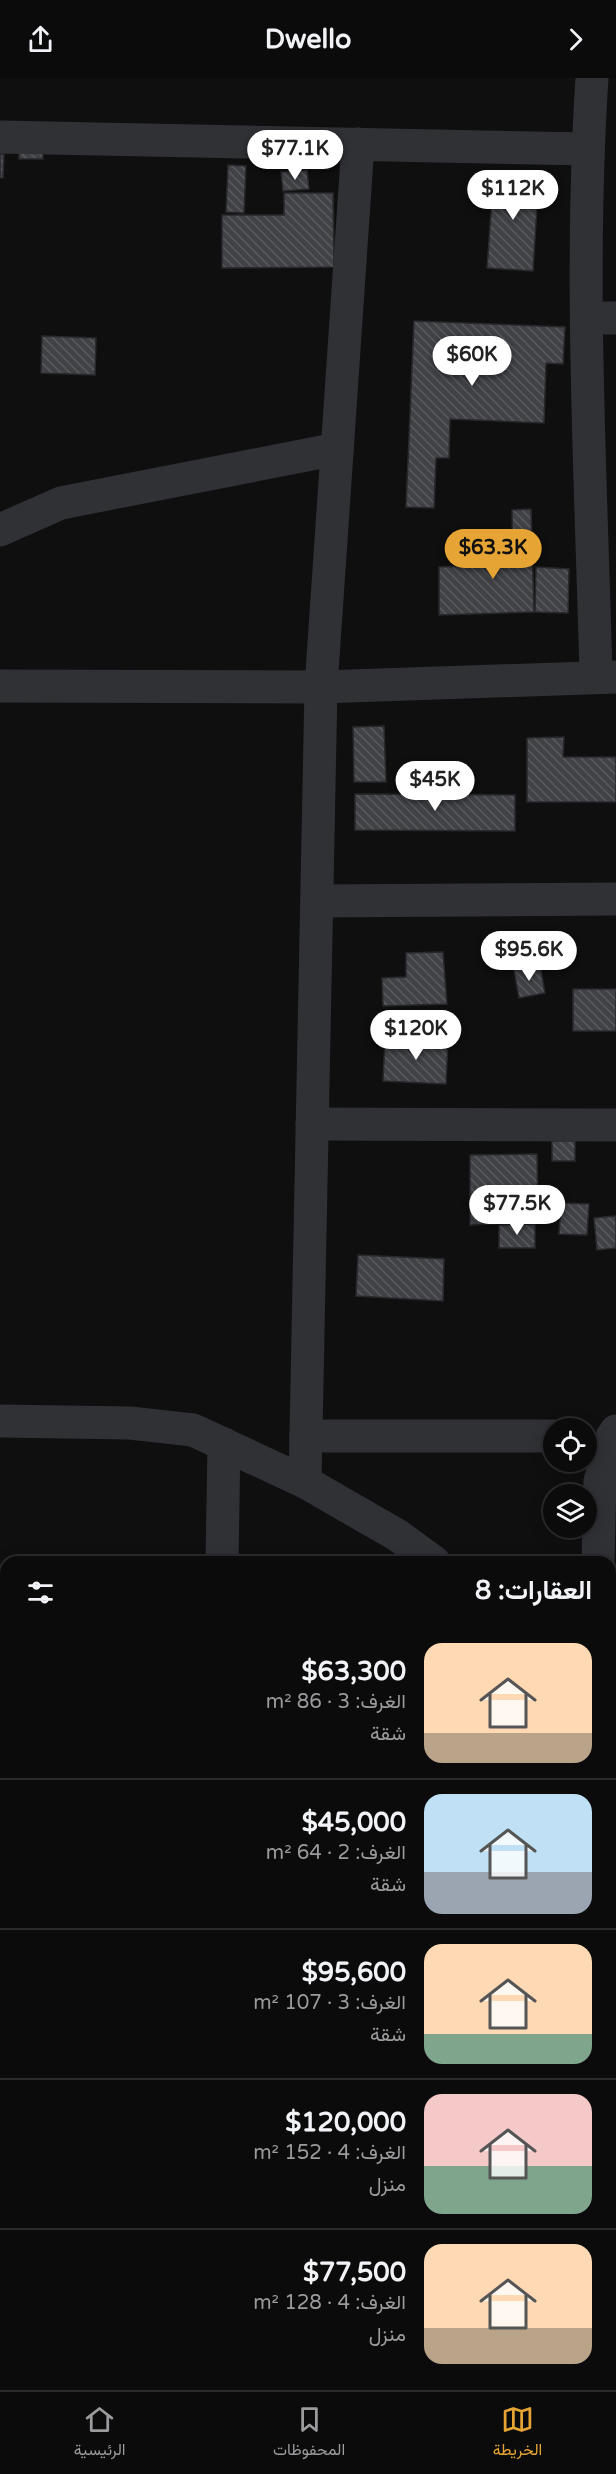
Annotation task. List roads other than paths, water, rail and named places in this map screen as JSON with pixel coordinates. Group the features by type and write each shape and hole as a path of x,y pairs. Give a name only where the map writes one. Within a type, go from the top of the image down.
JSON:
{"street":[{"path":"0,686 321,687 606,676 602,318 587,149 592,78"},
{"path":"0,136 587,149"},
{"path":"305,1482 321,687 358,144"},
{"path":"0,530 61,503 337,449"},
{"path":"316,901 616,899"},
{"path":"312,1124 616,1125"},
{"path":"0,1421 130,1423 193,1430 305,1482 397,1535 426,1556"},
{"path":"598,1556 600,1480 605,1435"},
{"path":"306,1436 543,1436"},
{"path":"222,1556 224,1444"}]}
